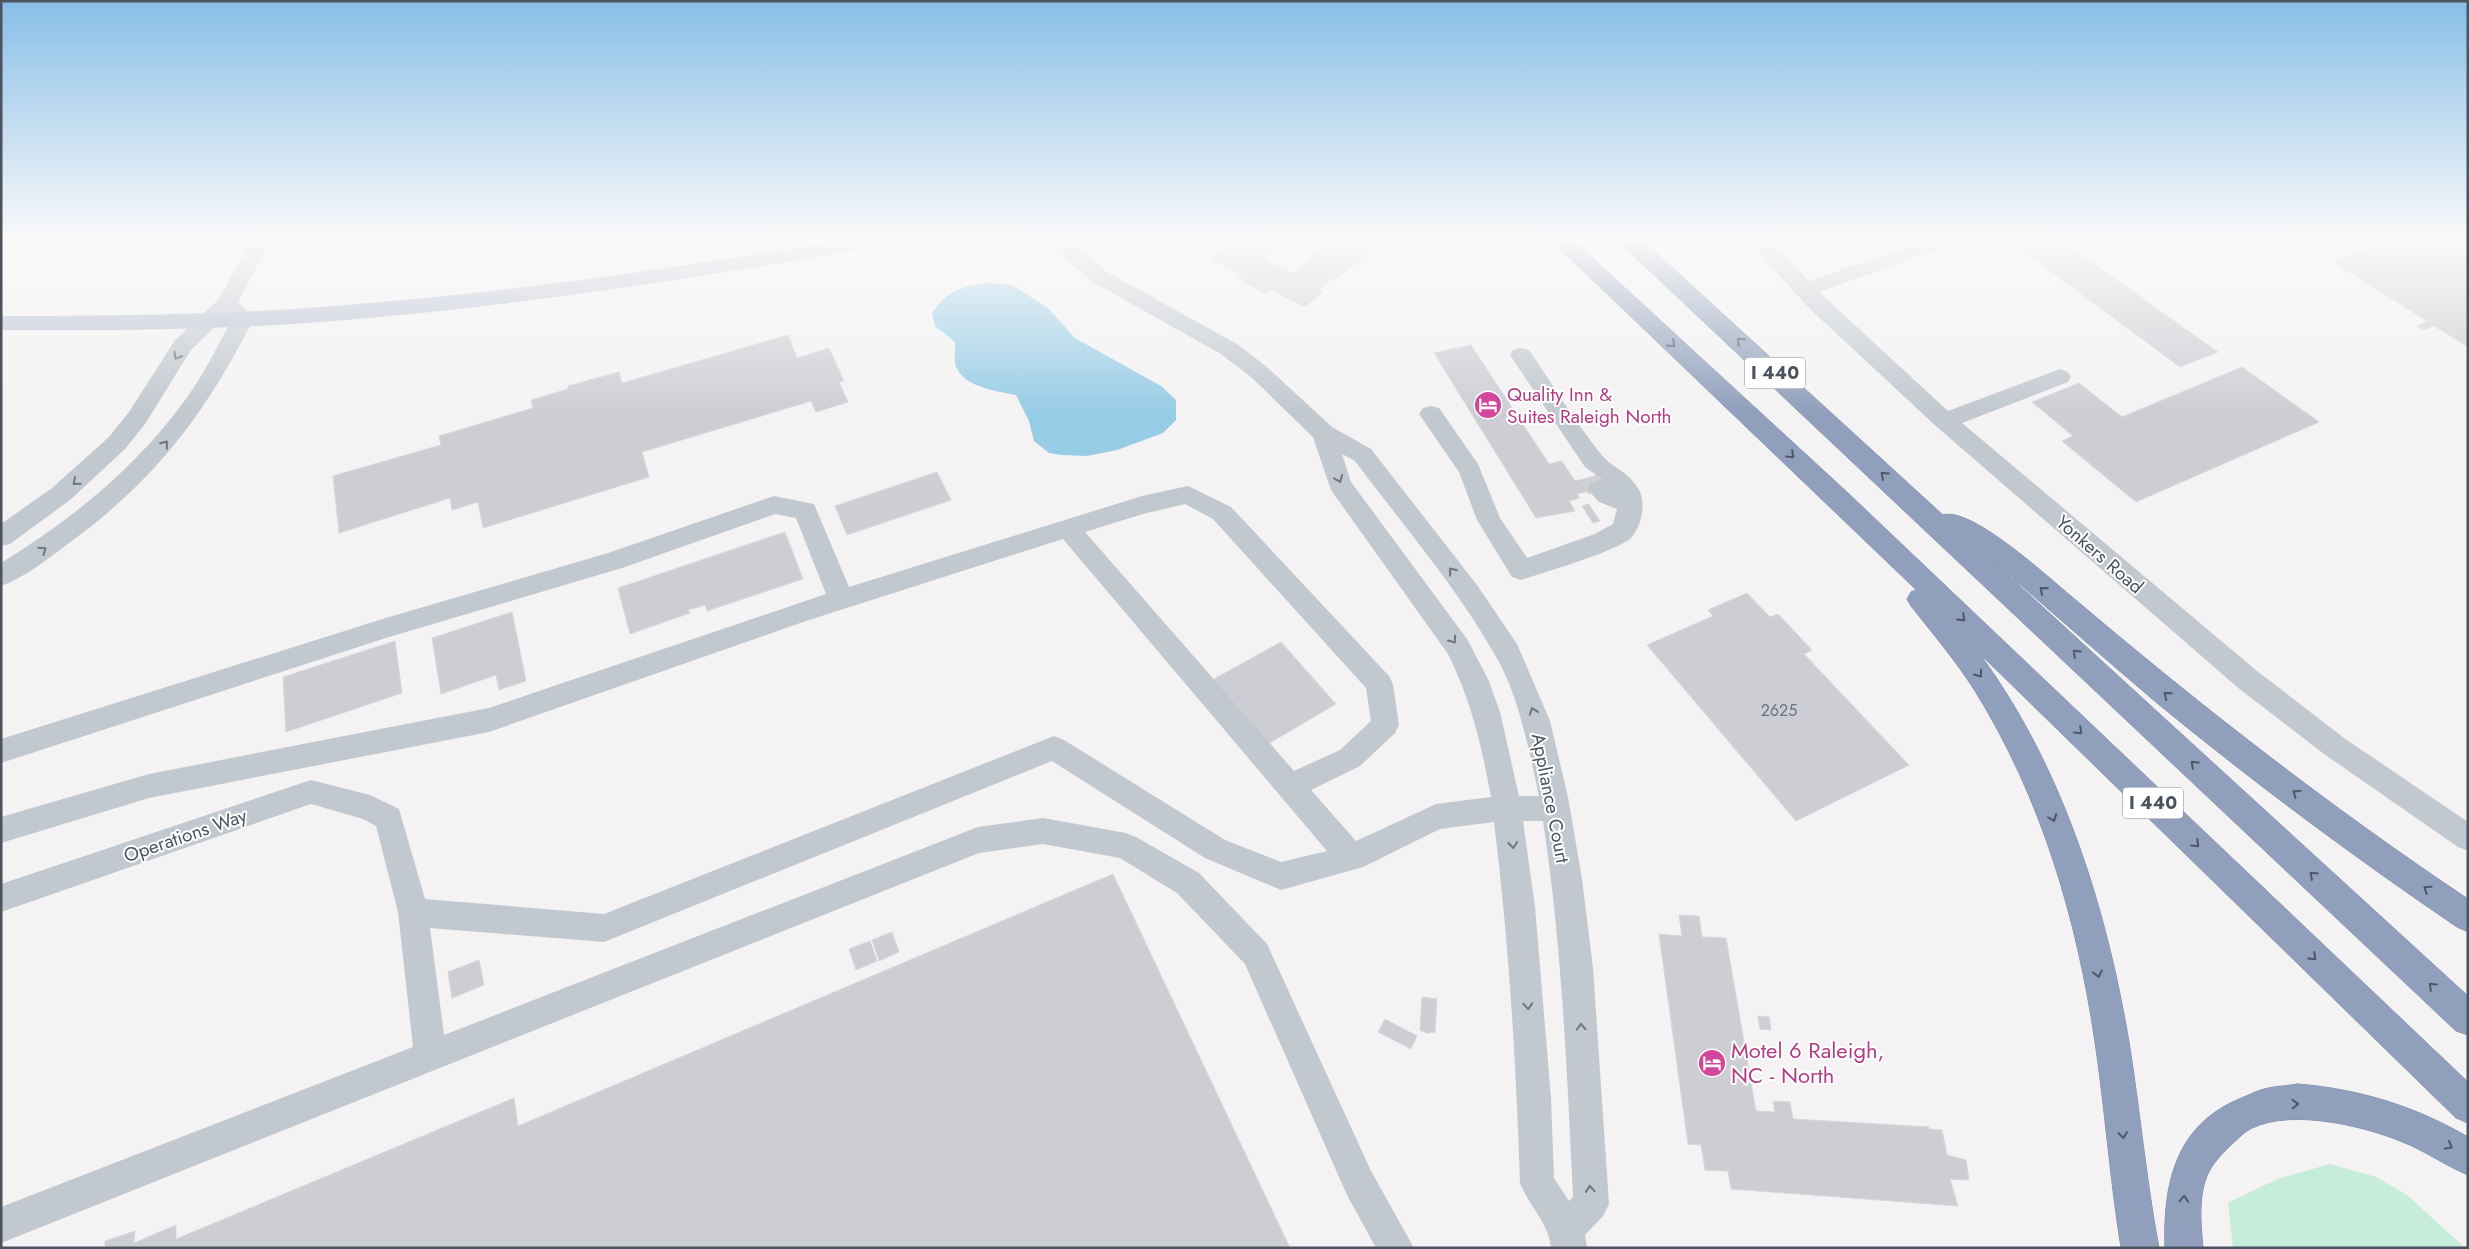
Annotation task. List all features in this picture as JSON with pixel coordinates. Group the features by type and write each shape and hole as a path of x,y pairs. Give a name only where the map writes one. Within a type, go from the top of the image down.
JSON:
{"highway":[{"name":"I 440","path":"1623,297 1839,500 2468,1106"},
{"name":"I 440","path":"1693,297 2468,1019"},
{"path":"1839,500 1959,646 1985,684 2020,744 2046,800 2062,843 2089,929 2112,1040 2131,1200 2140,1248"},
{"path":"1920,508 1991,544 2166,694 2405,874 2468,917"},
{"path":"2184,1248 2182,1222 2185,1189 2196,1158 2216,1131 2238,1114 2256,1109 2297,1103 2337,1105 2373,1112 2407,1124 2468,1157"}],"main road":[{"path":"1,322 209,319 235,311 359,297"},
{"path":"1,304 235,311 388,309 495,297"}],"street":[{"path":"1,576 86,518 135,476 160,450 202,394 240,297"},
{"name":"Appliance Court","path":"1136,297 1229,349 1259,372 1324,433 1363,455 1493,629 1521,680 1536,721 1556,810 1573,922 1577,968 1591,1204 1568,1238 1537,1183 1534,1098 1524,952 1507,808 1496,749 1474,679 1448,632 1340,484 1324,433"},
{"name":"Yonkers Road","path":"1813,297 1945,421 2247,679 2334,746 2468,838"},
{"path":"1,537 62,494 117,444 142,411 184,345 209,319"},
{"path":"1431,414 1470,470 1489,520 1521,570 1604,541 1622,531 1628,521 1631,504 1608,496 1520,355"},
{"path":"1945,421 2060,377"},
{"path":"1,830 149,786 489,720 841,600 1142,505 1188,495 1222,513 1379,684 1385,725 1350,758 1290,786"},
{"path":"1,751 113,718 389,627 613,561 774,505 805,510 841,600"},
{"path":"1068,529 1352,858"},
{"path":"413,912 604,928 1054,748 1215,849 1281,876 1352,858 1436,817 1507,808 1556,810"},
{"name":"Operations Way","path":"1,898 311,792 370,808 390,818 413,912 430,1055"},
{"path":"1,1225 978,840 1043,831 1126,846 1188,883 1256,954 1359,1183 1396,1248"}],"green space":[{"path":"2330,1164 2376,1177 2407,1195 2465,1248 2233,1248 2228,1203 2277,1179"}],"water":[{"path":"946,297 1031,297 1048,308 1075,338 1161,386 1176,400 1176,420 1163,433 1117,450 1087,456 1049,453 1034,441 1029,421 1016,395 980,387 964,378 958,371 955,363 955,342 935,326 932,313"}],"building":[{"path":"1286,297 1317,297 1305,307"},
{"path":"2086,297 2141,297 2218,352 2180,367"},
{"path":"2389,297 2468,297 2468,347 2434,326 2423,330 2417,326 2427,321"},
{"path":"788,335 797,358 829,348 844,381 839,382 848,402 816,412 811,401 642,452 649,477 483,528 478,502 452,510 450,498 339,533 333,476 441,445 439,436 533,408 531,400 568,389 568,386 619,372 622,383"},
{"name":"Quality Inn & Suites Raleigh North","path":"1471,345 1549,464 1562,461 1575,481 1599,475 1607,487 1577,494 1580,498 1569,501 1575,511 1536,518 1434,353"},
{"path":"2242,367 2319,422 2136,502 2062,441 2073,436 2032,402 2079,383 2122,417"},
{"path":"937,472 951,500 847,535 835,506"},
{"path":"1589,504 1600,521 1593,523 1582,506"},
{"path":"785,532 803,579 707,611 705,605 688,610 690,613 630,634 618,588"},
{"path":"1747,593 1770,617 1778,614 1812,650 1804,654 1909,765 1796,821 1647,645 1713,616 1708,610"},
{"path":"512,612 526,681 499,690 496,675 441,694 432,638"},
{"path":"395,641 402,693 286,732 283,677"},
{"path":"1281,642 1336,704 1268,744 1214,679"},
{"path":"1113,874 1290,1248 105,1248 105,1241 135,1231 134,1243 176,1225 176,1239 514,1098 518,1126"},
{"name":"Motel 6 Raleigh, NC - North","path":"1679,915 1699,916 1702,937 1726,938 1756,1111 1775,1112 1773,1101 1790,1102 1793,1119 1929,1127 1929,1129 1942,1130 1947,1155 1966,1160 1969,1180 1950,1179 1958,1206 1731,1189 1728,1171 1705,1170 1701,1145 1688,1144 1659,934 1682,936"},
{"path":"892,932 899,952 879,961 872,940"},
{"path":"870,941 877,961 856,970 849,949"},
{"path":"479,960 484,985 452,998 448,972"},
{"path":"1422,997 1437,999 1435,1033 1429,1032 1429,1034 1420,1030"},
{"path":"1758,1016 1769,1017 1771,1030 1760,1029"},
{"path":"1385,1019 1417,1036 1411,1049 1378,1032"}],"tunnel":[{"path":"1592,477 1599,489"}],"place":[{"name":"Quality Inn & Suites Raleigh North","path":"1488,405"},
{"name":"Motel 6 Raleigh, NC - North","path":"1712,1063"}]}
